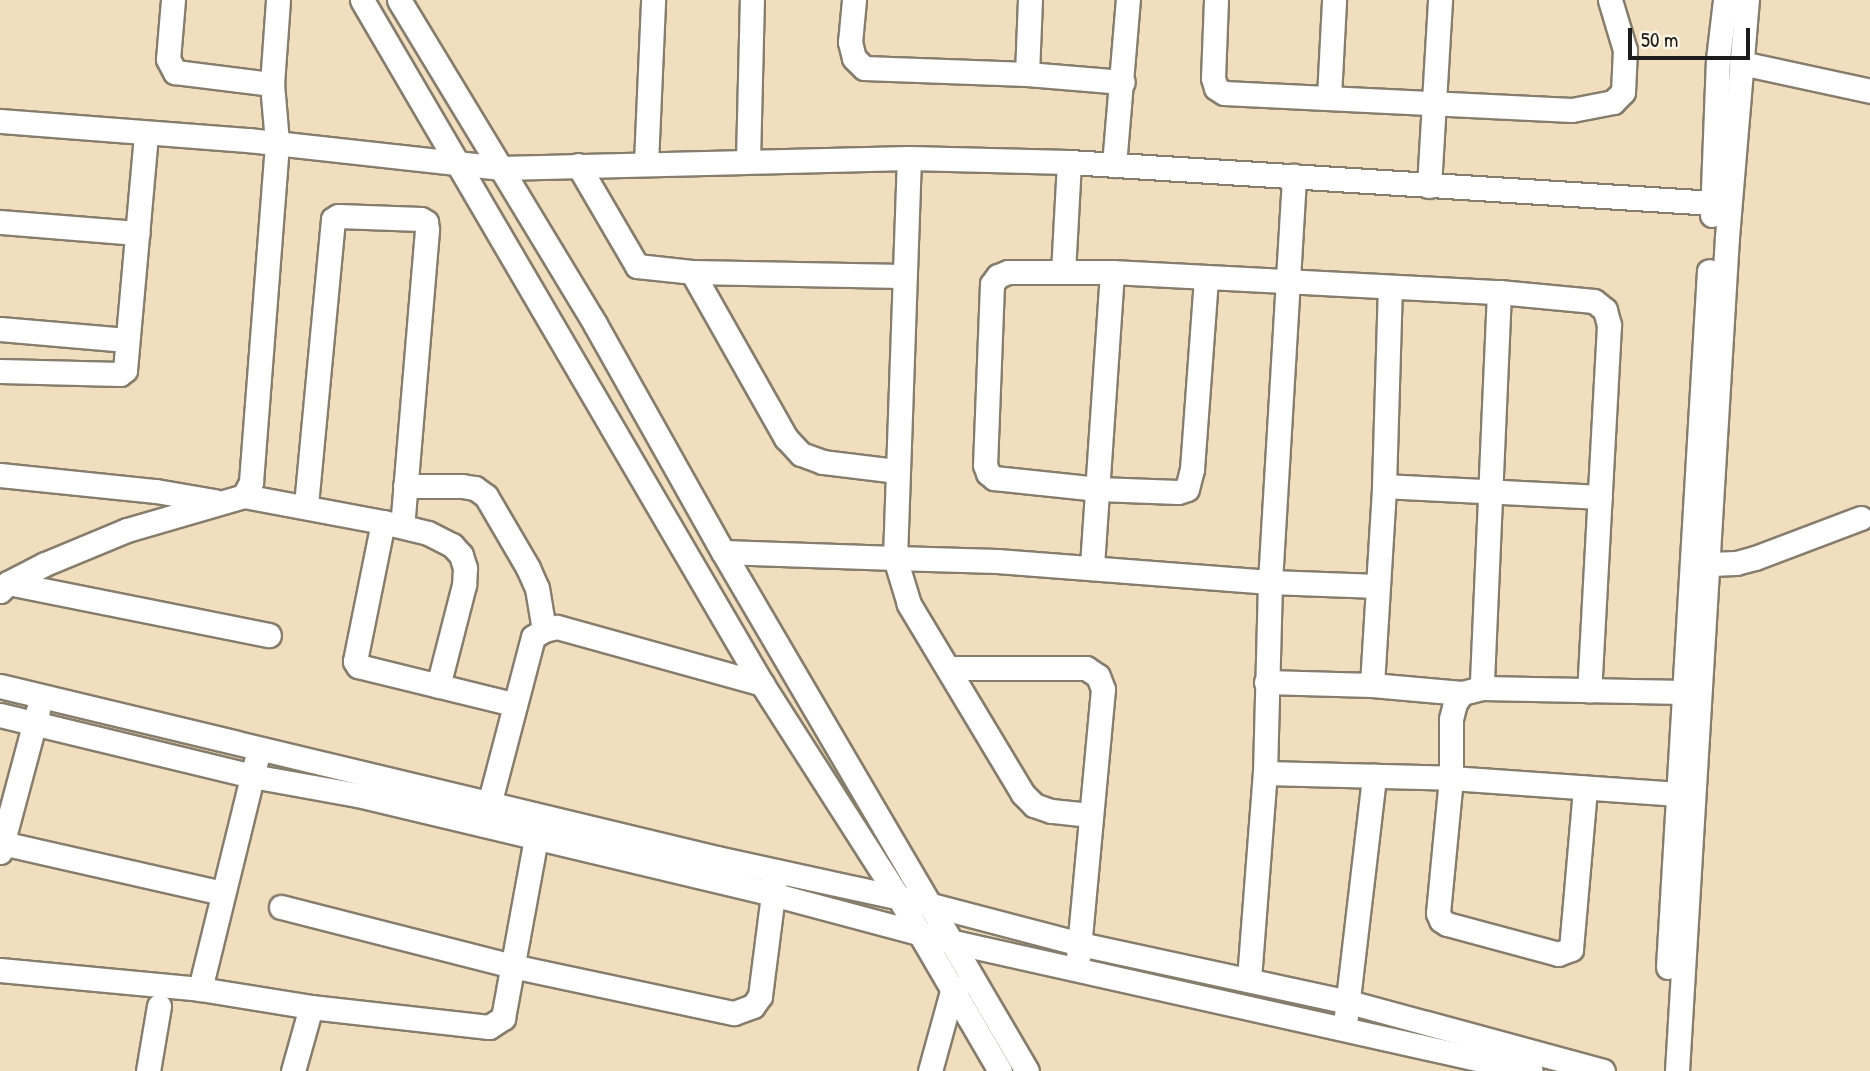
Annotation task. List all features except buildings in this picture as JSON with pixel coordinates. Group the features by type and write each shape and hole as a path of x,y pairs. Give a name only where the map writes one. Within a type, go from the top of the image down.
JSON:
{"street":[{"path":"173,0 168,59 175,72 272,84"},
{"path":"244,496 251,482 277,142 272,84 278,0"},
{"path":"362,0 455,161 560,333 762,684 899,898 1000,1071"},
{"path":"646,163 653,0"},
{"path":"748,160 752,0"},
{"path":"854,0 850,42 854,58 864,68 1027,74 1123,82"},
{"path":"1027,74 1030,0"},
{"path":"1114,165 1128,0"},
{"path":"1216,0 1213,78 1216,88 1224,93 1572,110 1613,102 1623,92 1626,74 1625,50 1610,0"},
{"path":"1329,97 1334,0"},
{"path":"1429,186 1440,0"},
{"path":"1677,1071 1727,237 1744,33 1730,2"},
{"path":"1662,1071 1713,202 1718,60 1730,2"},
{"path":"377,26 406,3 1027,1071"},
{"path":"1741,63 1870,91"},
{"path":"0,121 277,142 500,168 909,158 1114,165 1713,202"},
{"path":"0,371 120,374 125,370 146,133"},
{"path":"909,158 895,558 909,604 1023,794 1034,805 1051,811 1090,815"},
{"path":"1063,272 1069,163"},
{"path":"578,165 637,266 692,272 904,276"},
{"path":"1249,979 1265,773 1270,582 1294,176"},
{"path":"306,505 331,225 338,216 421,219 426,222 405,486 355,661 361,668 513,704"},
{"path":"0,222 138,233"},
{"path":"692,272 786,438 801,454 823,462 897,471"},
{"path":"1206,278 1190,482 1186,489 1178,492 1098,489 994,478 988,473 985,465 992,284 998,276 1008,272 1112,272 1499,292 1594,302 1605,310 1609,325 1590,690"},
{"path":"1092,568 1112,272"},
{"path":"1372,685 1384,486 1390,288"},
{"path":"1499,292 1490,494 1472,691 1455,703 1451,719 1451,778 1438,913 1441,920 1447,924 1558,954 1566,953 1574,943 1585,788"},
{"path":"0,329 127,340"},
{"path":"0,475 156,491 220,502"},
{"path":"405,486 462,486 475,488 486,496 537,588 544,630"},
{"path":"1384,486 1490,494 1600,498"},
{"path":"4,587 127,530 244,496 306,505 392,524 428,533 452,545 461,555 465,569 464,585 438,686"},
{"path":"1709,564 1737,563 1755,558 1861,518"},
{"path":"723,552 1092,568 1270,582 1378,586"},
{"path":"4,587 270,635"},
{"path":"484,826 513,704 533,637 544,630 558,627 762,684"},
{"path":"949,668 1086,668 1098,676 1103,689 1077,969"},
{"path":"1266,682 1472,691 1684,692"},
{"path":"0,686 260,750 928,904 1080,944 1349,1002 1603,1071"},
{"path":"43,696 1,847 222,893"},
{"path":"0,715 252,776 358,795 772,894 949,941 1531,1071"},
{"path":"200,989 260,750"},
{"path":"1265,773 1451,778 1678,794"},
{"path":"1344,1029 1374,776"},
{"path":"0,970 200,989 311,1007 489,1027 498,1025 503,1018 536,839"},
{"path":"281,907 512,966 734,1013 746,1011 760,996 776,871"},
{"path":"930,1071 952,991 971,978"},
{"path":"148,1071 159,1006"},
{"path":"293,1071 311,1007"}]}
